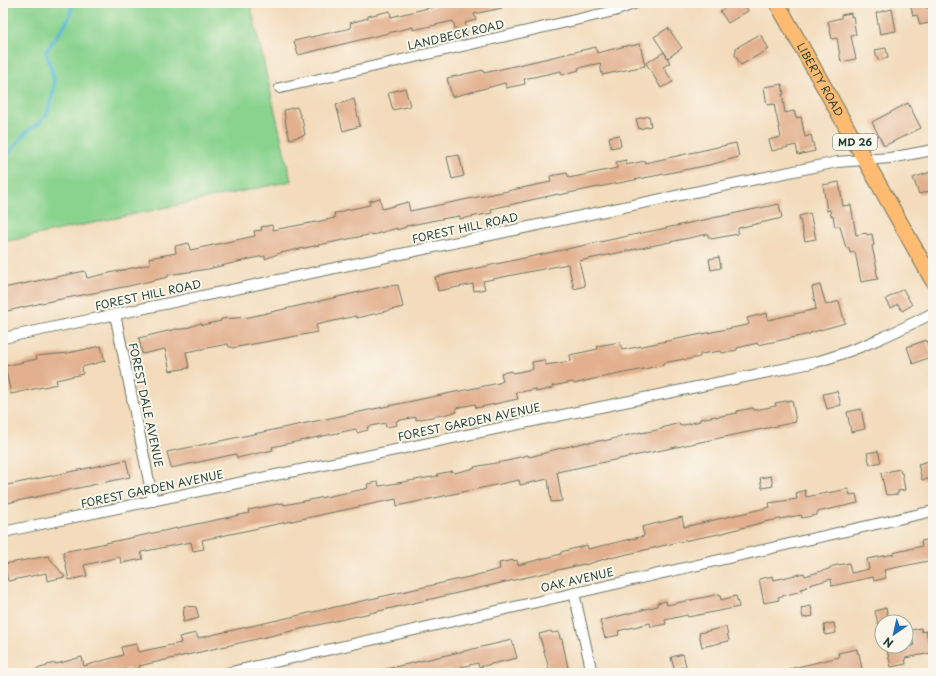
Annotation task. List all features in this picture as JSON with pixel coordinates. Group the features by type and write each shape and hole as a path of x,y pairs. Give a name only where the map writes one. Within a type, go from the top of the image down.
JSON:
{"main road":[{"name":"LIBERTY ROAD","path":"780,4 933,282"}],"street":[{"name":"LANDBECK ROAD","path":"280,88 614,11 636,3"},
{"name":"FOREST HILL ROAD","path":"3,338 837,162 890,158 933,150"},
{"name":"FOREST GARDEN AVENUE","path":"3,532 816,362 888,336 933,313"},
{"name":"FOREST DALE AVENUE","path":"115,314 153,501"},
{"name":"OAK AVENUE","path":"227,673 933,511"},
{"path":"574,593 592,673"}],"green space":[{"path":"3,3 250,3 291,181 3,242"}],"building":[{"path":"449,3 501,3 502,8 474,14 476,20 465,23 468,37 458,39 453,21 413,30 413,27 298,55 294,41 351,28 350,23 368,18 368,16 390,11 391,17"},
{"path":"734,3 744,3 748,11 728,23 720,11"},
{"path":"925,4 926,8 933,6 933,22 920,25 917,15 913,16 911,7"},
{"path":"892,9 896,31 880,34 876,13"},
{"path":"851,13 851,17 853,16 856,35 851,36 856,59 841,62 837,38 832,39 828,21 841,18 841,15"},
{"path":"668,28 682,48 668,58 654,37"},
{"path":"760,34 769,49 741,65 735,55 736,48"},
{"path":"640,44 645,66 602,75 600,63 578,68 579,70 562,75 561,71 524,79 525,84 506,88 505,83 452,97 447,78 483,70 484,73 596,47 597,53"},
{"path":"886,48 888,58 878,60 875,50"},
{"path":"664,52 670,63 663,67 673,82 661,88 646,63"},
{"path":"782,84 785,113 794,111 796,118 801,117 805,137 811,135 815,151 798,155 796,145 772,151 769,140 781,137 774,104 767,105 764,87"},
{"path":"405,88 410,106 393,110 388,93"},
{"path":"354,99 360,126 343,131 336,105"},
{"path":"908,103 921,128 884,146 872,122"},
{"path":"297,107 302,118 305,135 290,139 284,110"},
{"path":"649,116 651,126 639,129 636,119"},
{"path":"619,135 621,146 611,148 609,137"},
{"path":"736,143 739,157 709,165 558,194 491,209 492,213 460,219 460,216 406,226 397,230 397,228 373,235 280,253 265,259 265,256 208,269 168,275 168,277 129,286 3,312 3,288 85,271 87,278 150,264 149,258 176,253 175,246 189,243 190,250 255,236 254,231 262,230 261,227 272,225 273,230 335,218 334,213 370,205 369,201 380,198 382,209 408,202 410,211 551,182 550,176 567,173 569,178 617,168 616,162 626,160 626,165 645,161 645,163"},
{"path":"459,155 464,176 452,179 447,157"},
{"path":"933,171 933,190 919,194 913,178"},
{"path":"839,182 843,206 851,205 856,235 866,233 867,235 872,234 874,245 872,246 878,279 861,282 855,252 850,253 849,248 846,248 840,226 835,227 830,210 827,211 823,185"},
{"path":"779,204 782,218 738,228 738,234 711,239 711,237 708,237 708,234 579,261 585,286 574,289 568,264 483,281 485,289 474,291 473,284 438,291 435,277"},
{"path":"810,213 816,239 805,241 799,216"},
{"path":"719,257 721,268 711,270 709,259"},
{"path":"391,285 398,285 403,307 357,318 356,316 316,325 318,332 232,348 229,347 228,344 186,352 189,368 170,371 165,349 142,354 139,338 176,329 184,329 201,323 202,325 221,321 221,319 249,317"},
{"path":"820,285 826,305 839,301 845,323 810,334 758,345 758,343 737,348 737,350 722,353 721,351 700,354 700,357 663,363 664,365 574,384 573,382 552,386 553,388 536,392 536,389 516,393 518,399 476,408 475,404 456,408 457,412 416,420 416,417 396,421 397,425 386,427 385,423 367,427 368,430 357,433 356,429 272,447 273,450 237,458 236,454 171,468 167,452 499,383 503,381 501,373 512,371 513,373 533,369 532,362 544,360 546,365 571,361 570,355 598,349 597,346 620,342 622,350 747,325 749,324 747,318 767,313 768,320 816,309 812,287"},
{"path":"903,289 912,305 902,311 898,304 891,308 886,299"},
{"path":"926,340 932,356 913,364 907,347"},
{"path":"101,346 105,361 82,367 83,374 56,380 57,384 11,394 5,366 37,359 36,356 68,353"},
{"path":"837,391 841,405 827,409 823,394"},
{"path":"792,400 796,422 557,472 562,501 551,502 548,479 520,485 519,480 397,506 396,499 202,540 204,549 193,551 191,542 141,552 143,559 121,563 120,557 84,565 87,576 69,580 63,552 249,513 248,510 283,503 284,505 365,489 368,488 367,484 378,482 380,486 438,476 437,474 453,471 454,473 528,455 529,457 587,442 604,441 641,432 662,429 679,423 680,426 700,421 700,419 737,413 737,411 776,406 775,403"},
{"path":"861,409 865,429 851,432 847,412"},
{"path":"878,451 881,462 870,465 867,453"},
{"path":"126,460 130,477 3,504 3,486"},
{"path":"933,460 933,478 922,480 918,464"},
{"path":"900,469 905,490 898,491 898,494 886,495 881,473"},
{"path":"771,476 773,486 762,488 760,478"},
{"path":"848,489 850,495 856,494 858,503 817,512 817,515 802,518 801,515 764,522 719,534 611,557 585,565 139,666 140,668 129,671 129,669 126,669 110,673 34,673 34,670 47,665 82,657 84,666 123,655 121,647 136,644 138,652 181,643 179,637 196,633 198,638 473,576 500,569 499,563 517,560 518,565 561,554 561,552 587,545 588,549 644,536 642,527 682,517 684,527 770,507 769,503 797,499 796,493 805,490 806,497"},
{"path":"933,539 933,560 884,570 886,578 874,581 873,577 832,586 831,579 806,586 807,587 801,589 802,591 778,597 779,600 764,603 759,579 773,576 774,580 804,573 805,576 829,569 833,566 849,563 851,573 869,569 867,559 894,554 893,553 922,546 921,541"},
{"path":"48,556 65,577 47,581 46,573 8,581 4,564"},
{"path":"720,594 721,600 736,596 739,607 665,620 666,624 651,627 650,623 618,631 619,635 605,638 600,621 657,606 657,603 666,601 667,605"},
{"path":"184,606 196,607 199,618 183,622"},
{"path":"811,606 813,616 803,618 801,608"},
{"path":"886,608 887,614 876,614 875,611"},
{"path":"834,623 836,633 825,635 824,625"},
{"path":"726,627 729,641 702,647 699,633"},
{"path":"921,628 922,632 926,631 931,653 905,658 906,664 891,667 888,654 914,654 914,629"},
{"path":"551,631 552,633 559,632 560,639 562,639 569,673 556,673 555,670 550,672 539,634"},
{"path":"512,640 517,658 479,667 478,663 461,667 462,673 452,673 451,669 430,673 387,673 386,669"},
{"path":"857,649 862,669 855,671 856,673 790,673 789,669 839,657 838,653"},
{"path":"683,654 686,666 674,669 671,657"}],"waterway":[{"path":"3,160 27,131 39,123 48,112 54,89 54,79 46,52 66,23 72,3"}]}
